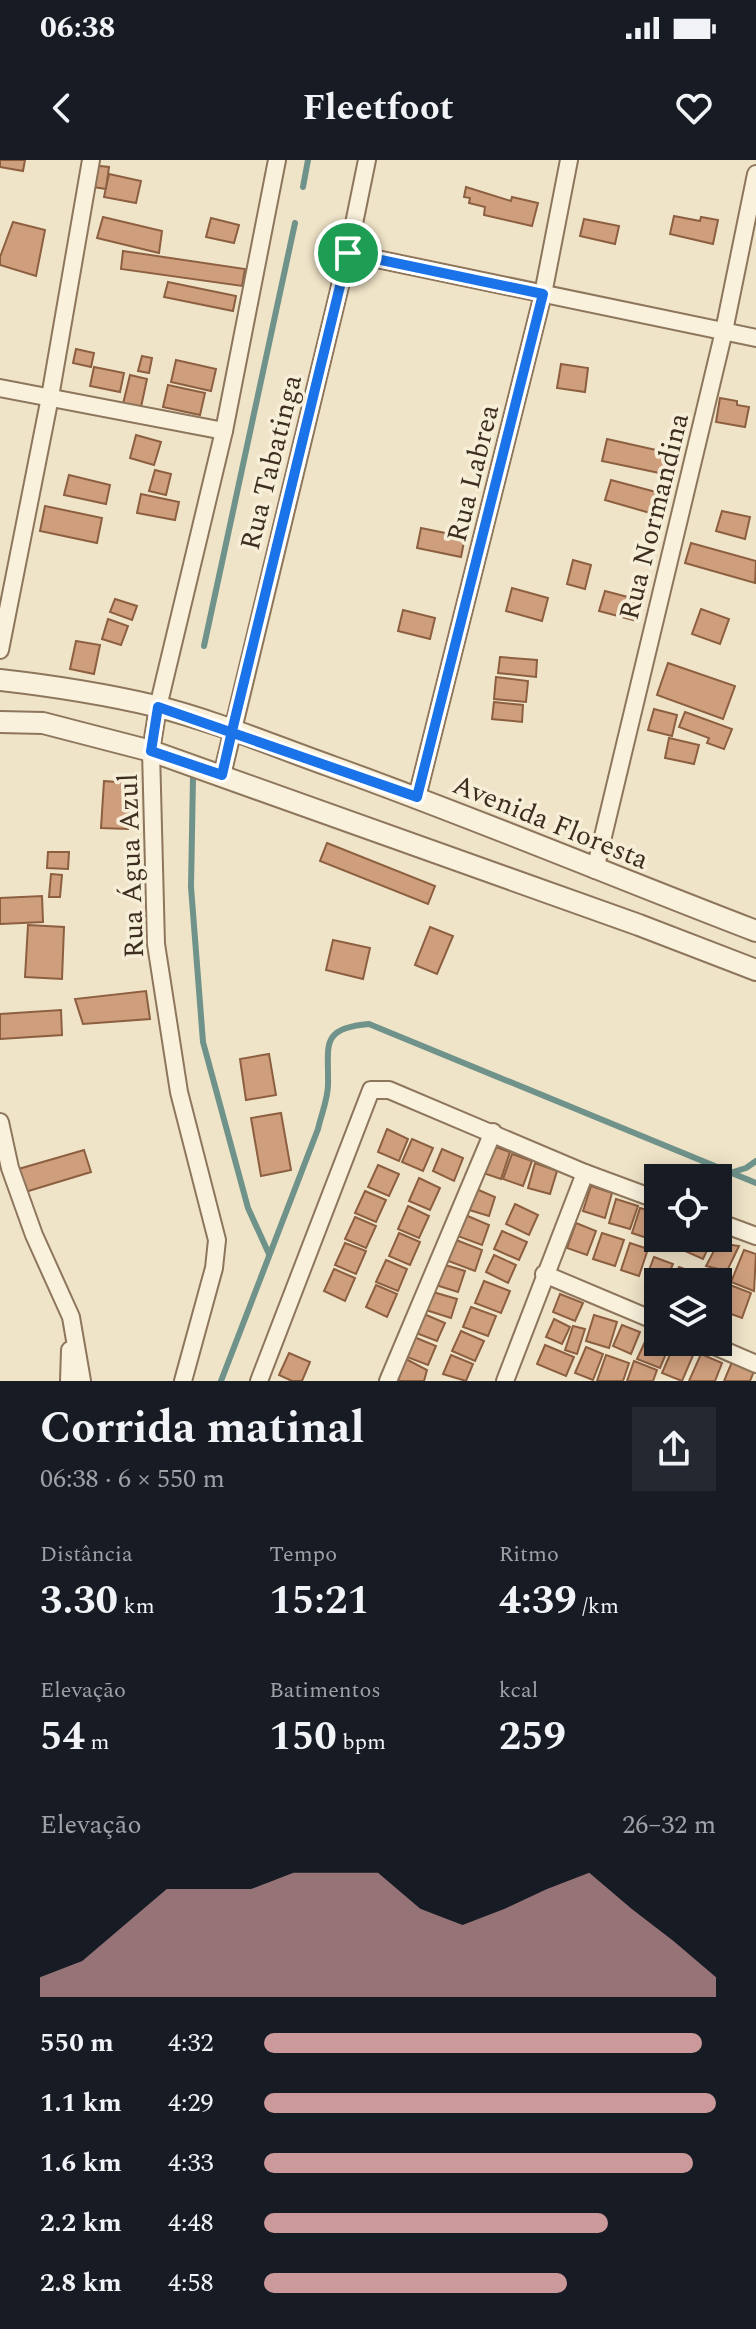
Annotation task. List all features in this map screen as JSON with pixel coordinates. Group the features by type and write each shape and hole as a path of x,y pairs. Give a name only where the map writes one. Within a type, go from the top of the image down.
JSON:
{"street":[{"path":"0,650 50,397 91,160"},
{"name":"Rua Água Azul","path":"183,1381 214,1268 217,1240 179,1092 156,944 151,751 158,707 224,431 277,160"},
{"name":"Rua Tabatinga","path":"222,775 348,253 367,160"},
{"name":"Rua Labrea","path":"417,797 543,294 569,160"},
{"name":"Rua Normandina","path":"595,870 724,331 756,174"},
{"path":"348,253 756,338"},
{"path":"0,388 224,431"},
{"name":"Avenida Floresta","path":"0,680 70,688 158,707 232,731 417,797 595,870 756,931"},
{"path":"0,722 43,723 151,751 756,970"},
{"path":"259,1381 371,1090 389,1090 644,1195"},
{"path":"0,1122 10,1168 34,1235 71,1317 82,1381"},
{"path":"388,1381 493,1132"},
{"path":"505,1381 585,1173"},
{"path":"732,1227 756,1236"},
{"path":"544,1274 644,1316"},
{"path":"69,1381 71,1317"},
{"path":"732,1354 756,1364"}],"building":[{"path":"0,160 25,160 23,171 0,167"},
{"path":"90,165 109,167 106,189 87,186"},
{"path":"109,174 141,181 136,203 104,197"},
{"path":"466,187 511,201 512,197 538,203 532,226 484,215 485,207 469,203 470,198 464,197"},
{"path":"674,216 700,221 701,217 718,220 713,244 670,234"},
{"path":"103,217 162,231 159,253 97,238"},
{"path":"211,218 239,225 234,243 206,237"},
{"path":"584,219 619,226 615,244 580,236"},
{"path":"13,222 45,230 36,276 0,265"},
{"path":"123,251 245,269 242,286 121,269"},
{"path":"168,282 236,296 233,311 164,297"},
{"path":"76,349 94,353 91,367 73,363"},
{"path":"142,356 152,358 149,373 138,371"},
{"path":"176,360 216,369 211,391 171,382"},
{"path":"561,364 588,368 585,392 557,388"},
{"path":"94,367 124,373 120,392 90,386"},
{"path":"130,375 147,379 141,407 123,404"},
{"path":"168,385 205,393 200,415 163,407"},
{"path":"720,398 749,407 745,427 716,422"},
{"path":"136,435 161,442 154,465 130,458"},
{"path":"607,439 674,454 669,475 602,461"},
{"path":"155,470 171,474 166,495 149,491"},
{"path":"69,475 110,485 106,504 64,495"},
{"path":"611,480 656,492 650,513 605,500"},
{"path":"141,494 179,502 175,520 137,513"},
{"path":"45,506 102,518 97,543 40,531"},
{"path":"722,511 750,517 745,539 716,531"},
{"path":"421,528 465,537 461,557 417,548"},
{"path":"691,543 756,561 755,583 685,563"},
{"path":"573,560 591,565 585,589 567,584"},
{"path":"512,588 548,598 542,621 506,611"},
{"path":"605,591 643,601 637,621 599,611"},
{"path":"115,599 137,606 132,620 110,612"},
{"path":"701,609 729,619 720,644 692,634"},
{"path":"403,610 435,618 430,639 398,631"},
{"path":"108,619 128,626 121,645 102,639"},
{"path":"76,641 100,645 94,674 70,669"},
{"path":"500,657 537,660 536,677 498,673"},
{"path":"668,663 735,686 723,719 657,695"},
{"path":"496,677 528,681 526,702 494,699"},
{"path":"494,702 523,705 522,722 492,719"},
{"path":"654,709 677,715 672,736 648,730"},
{"path":"685,712 732,729 724,749 707,743 709,738 679,727"},
{"path":"669,738 699,745 694,764 665,758"},
{"path":"104,781 131,783 128,829 101,828"},
{"path":"327,843 435,886 428,904 320,861"},
{"path":"48,852 69,852 68,869 47,868"},
{"path":"51,874 62,875 60,897 49,897"},
{"path":"42,896 43,922 0,924 0,898"},
{"path":"28,925 64,927 62,979 25,977"},
{"path":"430,927 453,936 437,974 415,965"},
{"path":"333,940 370,948 363,979 326,970"},
{"path":"146,991 150,1019 83,1024 75,999"},
{"path":"61,1010 62,1035 0,1039 0,1014"},
{"path":"269,1054 276,1095 246,1100 240,1059"},
{"path":"281,1113 291,1170 261,1176 251,1118"},
{"path":"387,1129 408,1139 399,1161 378,1152"},
{"path":"412,1139 433,1148 423,1171 402,1162"},
{"path":"490,1145 510,1152 501,1179 480,1172"},
{"path":"442,1149 463,1158 454,1181 433,1171"},
{"path":"84,1150 91,1172 22,1193 15,1170"},
{"path":"512,1154 532,1161 523,1186 503,1179"},
{"path":"535,1163 557,1171 550,1194 528,1188"},
{"path":"378,1165 399,1174 389,1196 368,1187"},
{"path":"419,1178 440,1188 430,1210 409,1201"},
{"path":"591,1186 612,1193 605,1218 583,1211"},
{"path":"474,1188 495,1197 489,1216 466,1209"},
{"path":"365,1191 386,1200 376,1222 355,1213"},
{"path":"616,1199 638,1206 630,1229 609,1223"},
{"path":"515,1204 538,1215 529,1235 506,1224"},
{"path":"408,1206 429,1216 419,1238 398,1229"},
{"path":"640,1208 644,1209 644,1237 632,1233"},
{"path":"463,1214 489,1225 482,1245 455,1235"},
{"path":"355,1217 376,1226 366,1248 345,1239"},
{"path":"576,1223 596,1231 587,1255 567,1248"},
{"path":"502,1231 527,1242 519,1260 494,1249"},
{"path":"399,1233 420,1242 410,1265 389,1256"},
{"path":"602,1233 624,1240 615,1266 593,1259"},
{"path":"451,1238 482,1250 475,1271 443,1259"},
{"path":"345,1243 366,1251 356,1274 335,1265"},
{"path":"630,1243 644,1248 644,1252 647,1252 639,1276 621,1270"},
{"path":"732,1245 739,1246 728,1268 706,1266 713,1252 732,1252"},
{"path":"744,1250 756,1254 754,1291 732,1282"},
{"path":"687,1252 706,1252 703,1259"},
{"path":"494,1255 516,1265 508,1283 486,1272"},
{"path":"654,1257 673,1264 671,1268 650,1268"},
{"path":"386,1260 407,1269 398,1291 376,1282"},
{"path":"442,1264 465,1271 458,1292 436,1285"},
{"path":"334,1269 355,1278 345,1301 324,1291"},
{"path":"484,1281 510,1291 501,1313 475,1303"},
{"path":"376,1285 397,1294 387,1317 366,1307"},
{"path":"732,1286 751,1293 742,1318 732,1314"},
{"path":"433,1292 457,1299 451,1318 426,1310"},
{"path":"560,1294 583,1303 575,1321 553,1312"},
{"path":"471,1307 496,1316 488,1336 463,1327"},
{"path":"424,1314 445,1323 437,1341 416,1333"},
{"path":"594,1315 617,1322 609,1348 586,1341"},
{"path":"554,1319 570,1327 562,1344 546,1337"},
{"path":"622,1325 640,1332 631,1354 613,1346"},
{"path":"573,1326 585,1329 577,1354 565,1350"},
{"path":"461,1331 484,1341 475,1361 452,1351"},
{"path":"414,1337 436,1346 428,1365 407,1357"},
{"path":"644,1344 644,1356 665,1356 660,1368 637,1359"},
{"path":"545,1345 574,1357 566,1376 537,1364"},
{"path":"586,1347 603,1354 593,1380 575,1373"},
{"path":"289,1353 310,1362 302,1381 292,1381 279,1375"},
{"path":"451,1355 473,1364 466,1381 443,1374"},
{"path":"606,1355 629,1363 623,1381 597,1381"},
{"path":"669,1356 693,1356 682,1381 662,1373"},
{"path":"700,1356 722,1363 715,1381 689,1381"},
{"path":"404,1358 427,1370 424,1381 398,1381"},
{"path":"634,1361 657,1370 653,1381 627,1381"},
{"path":"732,1362 754,1371 750,1381 724,1381"}],"waterway":[{"path":"303,187 308,160"},
{"path":"204,646 295,223"},
{"path":"193,777 191,887 203,1042 248,1208 269,1254"},
{"path":"221,1381 318,1129 328,1090 330,1041 342,1030 369,1024 756,1183"},
{"path":"732,1172 756,1161"}],"route":[{"path":"348,253 232,731 222,775 151,751 158,707 232,731 417,797 543,294 348,253"}]}
